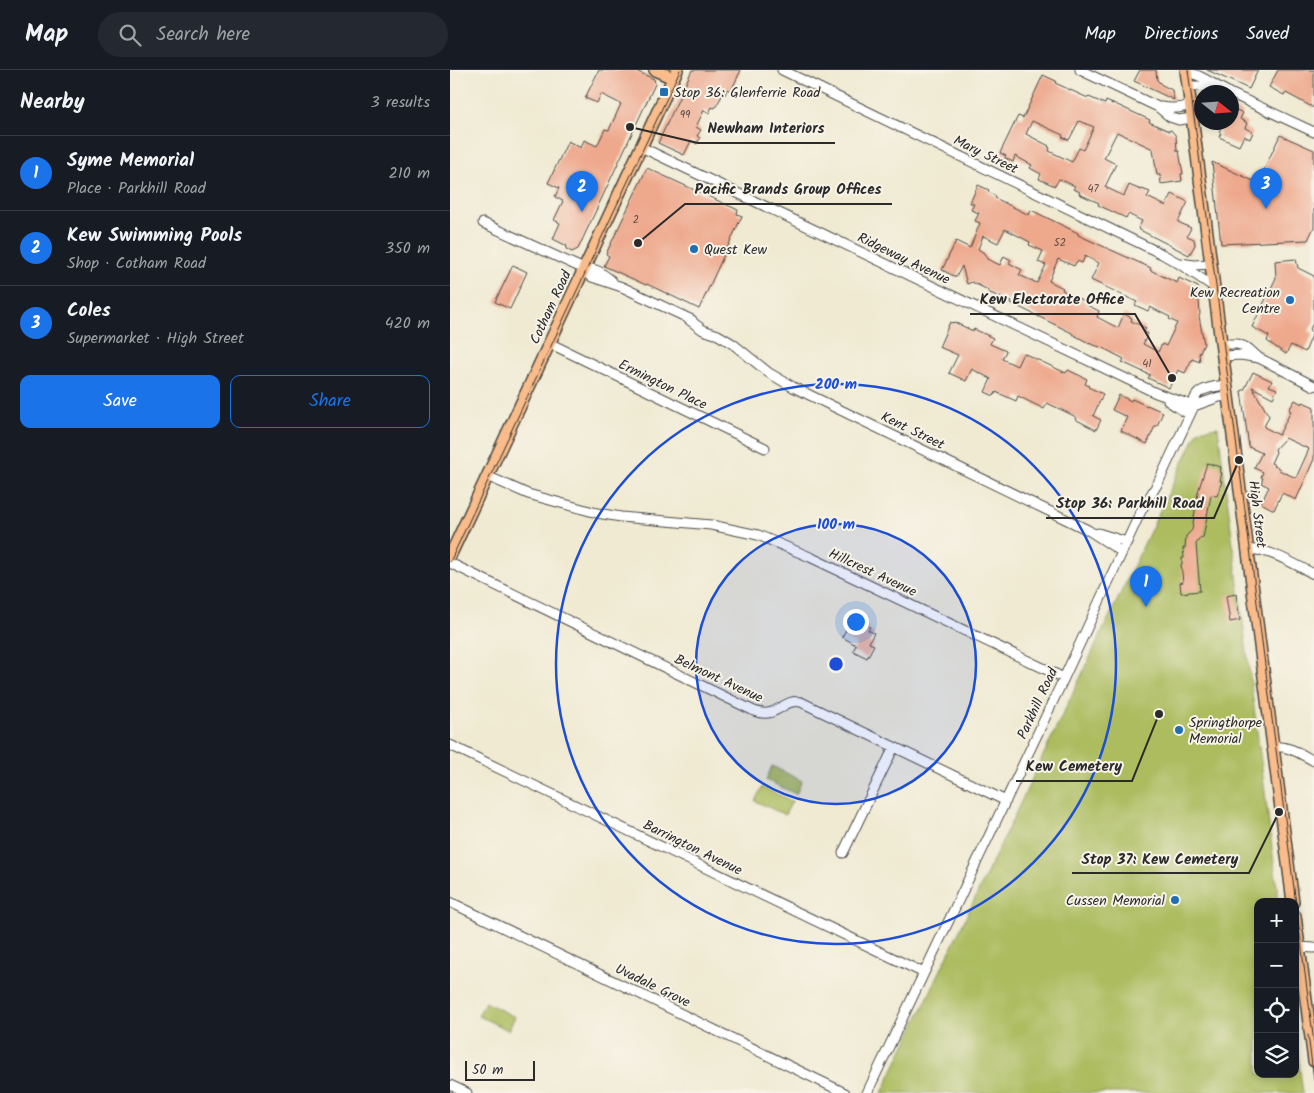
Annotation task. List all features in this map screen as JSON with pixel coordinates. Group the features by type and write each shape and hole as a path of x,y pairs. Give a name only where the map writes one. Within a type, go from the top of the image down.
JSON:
{"main road":[{"path":"655,70 675,74"},
{"name":"High Street","path":"1186,71 1292,898"},
{"name":"Cotham Road","path":"450,556 675,74"},
{"path":"1299,947 1314,1061"}],"street":[{"name":"Mary Street","path":"782,70 1178,263 1214,287"},
{"path":"1080,70 1158,107 1170,117 1179,120 1192,118"},
{"path":"1186,71 1214,85"},
{"path":"1188,86 1194,86"},
{"path":"1239,98 1314,132"},
{"path":"1158,107 1171,109 1190,106"},
{"name":"Ridgeway Avenue","path":"641,147 1156,393 1194,406"},
{"name":"Kent Street","path":"483,222 584,269 592,277 622,287 688,319 703,330 716,333 769,373 798,390 1088,530 1122,552"},
{"name":"Mary Street","path":"1178,263 1194,265 1211,264"},
{"name":"Ermington Place","path":"549,343 765,448"},
{"path":"1221,344 1243,346 1259,358 1314,386"},
{"path":"1223,356 1241,355 1259,358"},
{"name":"Parkhill Road","path":"867,1093 1141,511 1158,482 1190,415 1194,406 1194,398 1206,388 1227,390"},
{"name":"Ridgeway Avenue","path":"1156,393 1190,415"},
{"name":"Hillcrest Avenue","path":"487,476 528,494 597,513 711,525 758,535 810,557 1064,678"},
{"name":"Kent Street","path":"1088,530 1127,542"},
{"path":"1248,550 1269,552 1314,574"},
{"name":"Belmont Avenue","path":"450,563 754,711 770,713 792,702 801,702 1006,801"},
{"name":"Barrington Avenue","path":"450,745 924,973"},
{"path":"843,853 894,747"},
{"path":"1273,748 1286,748 1314,761"},
{"name":"Uvadale Grove","path":"450,902 844,1093"},
{"path":"1299,947 1314,948"},
{"path":"450,1084 467,1093"}],"green space":[{"path":"1218,427 1278,898 1254,898 1254,1078 1299,1078 1299,1064 1303,1093 882,1093 1198,431"},
{"path":"772,766 802,781 796,794 766,780"},
{"path":"762,787 792,801 785,815 755,801"},
{"path":"485,1002 515,1017 508,1030 478,1016"}],"building":[{"path":"599,70 634,70 654,79 655,84 578,249 572,252 566,249 567,246 553,239 560,223 554,220 563,201 555,197 559,188 548,183 568,141 581,148 584,140 597,146 605,129 609,130 621,104 601,94 597,103 585,98"},
{"path":"692,70 741,70 731,91 727,89 725,95 723,94 715,108 712,107 709,113 704,110 696,127 701,130 697,136 700,138 697,144 691,141 684,155 658,143"},
{"path":"1140,70 1156,70 1157,80 1172,90 1174,100 1134,81"},
{"path":"1207,70 1258,70 1249,89"},
{"path":"1278,70 1314,70 1314,108 1286,93 1284,95 1269,87"},
{"path":"1043,75 1056,81 1055,83 1088,98 1105,104 1106,101 1113,103 1150,120 1149,122 1169,131 1171,130 1176,136 1177,151 1179,151 1183,174 1181,174 1182,181 1161,184 1160,175 1157,175 1153,149 1117,132 1104,158 1116,164 1105,187 1124,196 1129,185 1142,189 1150,192 1147,197 1166,206 1172,194 1188,202 1178,222 1191,228 1187,236 1194,239 1195,245 1189,255 1138,229 1142,221 1128,214 1126,218 1098,205 1099,203 1079,194 1080,192 1073,189 1075,186 1059,179 1055,186 1039,179 1041,174 1030,168 1032,165 1015,156 1013,162 1005,158 1006,156 1000,153 1018,116 1023,118","holes":["1032,121 1063,135 1062,137 1069,140 1079,121 1094,127 1083,150 1079,148 1072,162 1049,151 1049,146 1026,134"]},
{"path":"1239,111 1243,113 1240,119 1247,123 1245,128 1253,132 1250,139 1244,136 1239,146 1219,137 1221,133 1219,132 1220,130 1239,130"},
{"path":"1280,135 1314,150 1314,227 1308,240 1221,244 1212,162 1258,183"},
{"name":"Quest Kew","path":"647,168 738,210 737,214 742,216 699,309 604,266 609,256 606,254"},
{"path":"978,185 989,190 988,192 996,196 995,198 1029,215 1031,210 1078,233 1078,235 1151,268 1150,270 1177,283 1179,278 1198,287 1199,316 1204,344 1199,354 1200,362 1192,359 1185,373 1178,370 1169,388 1148,378 1150,375 1122,362 1124,359 1103,348 1088,343 1011,303 1012,301 988,292 988,290 972,282 967,284 962,266 956,277 942,270 956,241 970,248 980,223 975,221 979,213 971,210 974,204 970,203","holes":["1005,229 1030,242 1029,245 1043,251 1038,262 1046,265 1037,283 1019,275 1022,270 1009,263 1011,260 1004,256 1000,265 987,259 984,253 978,249 983,236 998,243","1085,256 1099,263 1091,280 1137,302 1135,305 1148,311 1150,307 1170,317 1169,319 1177,323 1166,346 1162,344 1158,352 1143,344 1148,334 1144,332 1146,328 1131,321 1132,318 1124,314 1118,328 1097,317 1099,311 1085,304 1086,302 1049,281 1058,259 1074,266 1077,261 1082,263"]},
{"name":"Kew Recreation Centre","path":"1296,259 1298,268 1314,276 1314,321 1309,331 1313,333 1305,352 1291,345 1286,354 1267,341 1269,336 1252,327 1276,278 1275,261"},
{"path":"513,265 527,272 510,309 495,302"},
{"path":"950,322 973,331 974,329 993,338 990,344 1006,351 1002,359 1017,366 1023,353 1066,373 1068,370 1087,379 1085,384 1088,387 1103,394 1093,416 1101,420 1096,430 1075,419 1076,417 1047,403 1044,409 1018,396 1016,401 996,392 994,396 985,392 991,379 972,369 966,381 949,373 958,355 939,347"},
{"path":"1253,372 1272,381 1269,386 1277,389 1273,398 1252,387 1269,416 1264,427 1279,435 1295,400 1314,407 1314,459 1296,500 1282,493 1274,510 1261,503 1269,487 1261,483 1263,472 1254,468 1262,453 1249,447 1241,391 1244,390","holes":["1285,438 1309,449 1296,478 1279,470 1271,463 1276,452 1275,449"]},
{"path":"1119,395 1163,412 1147,444 1121,431 1127,417 1112,410"},
{"path":"1207,463 1221,467 1220,481 1222,481 1217,496 1211,495 1203,538 1201,537 1196,544 1200,591 1181,593 1180,583 1183,582 1181,564 1182,558 1184,558 1183,548 1185,548 1186,536 1192,530 1198,492"},
{"path":"1236,594 1240,620 1230,622 1226,596"},
{"path":"853,617 870,627 868,630 874,633 869,643 874,645 867,658 853,651 856,645 842,637"}],"tram line":[{"path":"450,562 680,70"},
{"path":"1188,70 1314,1043"},
{"path":"1308,1035 1314,1080"}],"place":[{"name":"Stop 36: Glenferrie Road","path":"664,92"},
{"name":"Newham Interiors","path":"630,127"},
{"name":"Coles","path":"1266,209"},
{"name":"Kew Swimming Pools","path":"582,212"},
{"name":"Pacific Brands Group Offices","path":"638,243"},
{"name":"Quest Kew","path":"694,249"},
{"name":"Kew Recreation Centre","path":"1290,300"},
{"name":"Kew Electorate Office","path":"1172,378"},
{"name":"Stop 36: Parkhill Road","path":"1239,460"},
{"name":"Syme Memorial","path":"1146,607"},
{"name":"Kew Cemetery","path":"1159,714"},
{"name":"Springthorpe Memorial","path":"1179,730"},
{"name":"Stop 37: Kew Cemetery","path":"1279,812"},
{"name":"Cussen Memorial","path":"1175,900"}]}
